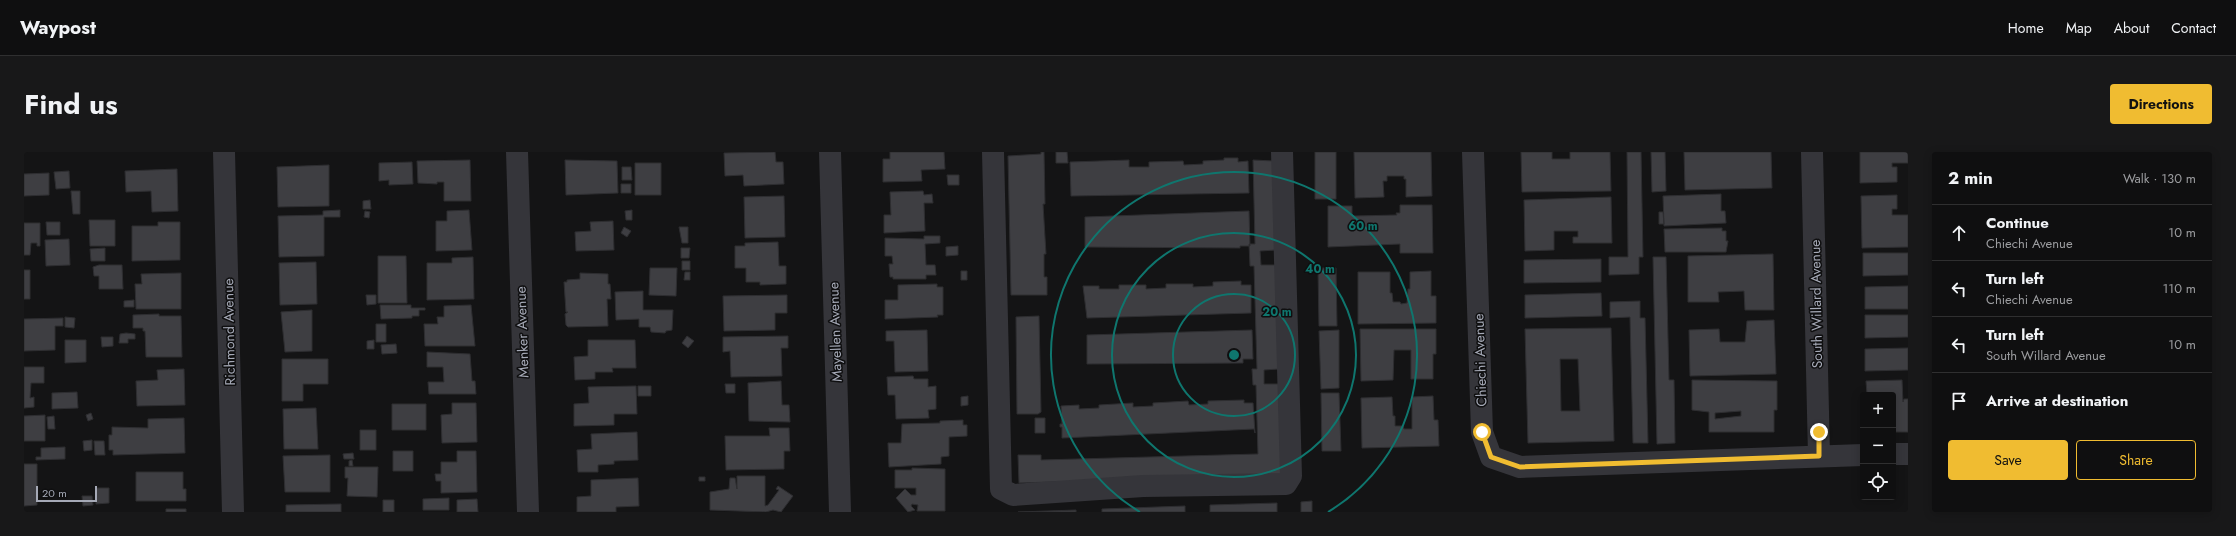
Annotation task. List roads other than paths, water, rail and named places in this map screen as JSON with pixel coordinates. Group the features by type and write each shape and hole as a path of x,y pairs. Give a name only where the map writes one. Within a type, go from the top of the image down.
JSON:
{"street":[{"name":"Richmond Avenue","path":"224,152 233,512"},
{"name":"Menker Avenue","path":"517,152 528,512"},
{"name":"Mayellen Avenue","path":"830,152 840,512"},
{"path":"993,152 1000,488 1013,495 1143,486 1286,484 1291,476 1282,152"},
{"name":"Chiechi Avenue","path":"1473,152 1482,432 1491,457 1520,467 1860,455"},
{"name":"South Willard Avenue","path":"1812,152 1819,456"},
{"path":"1896,454 1908,454"}]}
